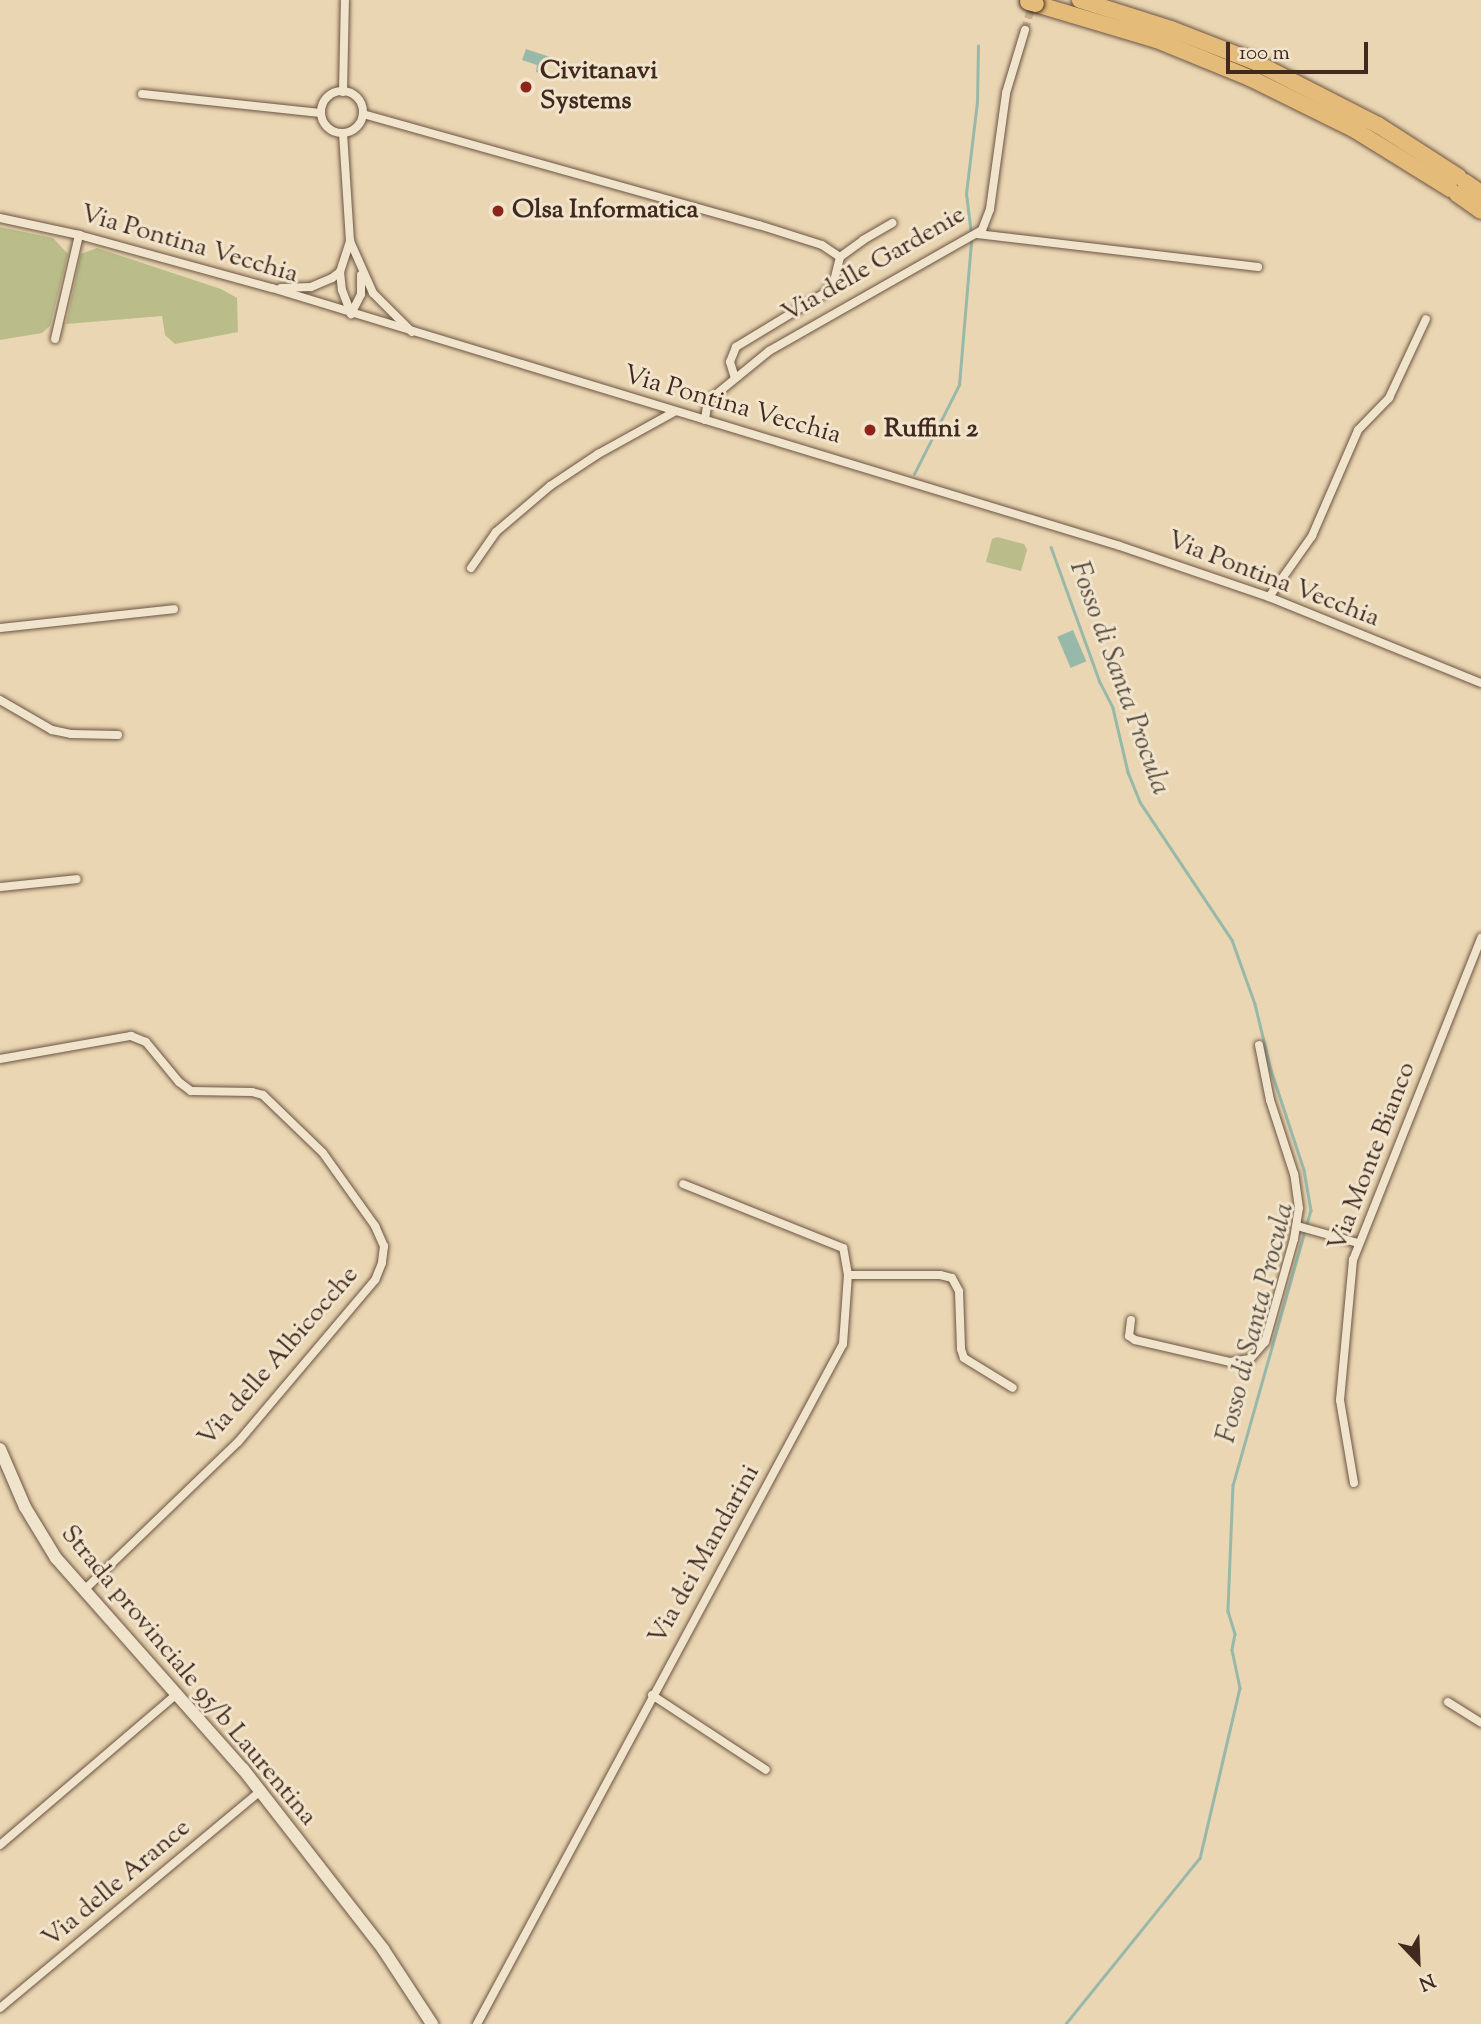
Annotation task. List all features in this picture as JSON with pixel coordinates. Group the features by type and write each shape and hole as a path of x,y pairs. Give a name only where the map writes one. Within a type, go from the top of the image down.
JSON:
{"highway":[{"path":"1080,0 1171,29 1252,61 1370,121 1458,185 1481,211"},
{"path":"1028,2 1132,32 1251,78 1458,185 1481,193"}],"main road":[{"name":"Strada provinciale 95/b Laurentina","path":"0,1450 39,1533 57,1561 178,1693 260,1791 298,1844 377,1941 432,2024"}],"street":[{"path":"343,92 345,0"},
{"name":"Via delle Gardenie","path":"705,420 710,401 735,378 788,339 977,234 985,225 990,209 1006,93 1025,30"},
{"path":"343,92 360,101 363,114 354,130 343,133 330,130 321,113 330,96 343,92"},
{"path":"142,94 321,113"},
{"path":"363,114 759,225 822,245 840,257"},
{"path":"343,133 350,241 377,299 414,334"},
{"name":"Via Pontina Vecchia","path":"0,218 79,235 272,288 414,334 1120,546 1269,597 1481,683"},
{"path":"735,378 730,362 736,347 825,293 834,281 840,257 892,223"},
{"path":"977,234 1258,267"},
{"path":"55,339 79,235"},
{"path":"350,241 340,272 342,290 351,314"},
{"path":"351,314 360,294 360,266"},
{"path":"272,288 316,286 340,272"},
{"path":"1269,597 1312,536 1355,436 1364,422 1390,398 1426,319"},
{"path":"471,568 496,532 550,486 592,458 674,412"},
{"path":"0,628 174,609"},
{"path":"0,700 57,731 118,735"},
{"path":"0,887 77,879"},
{"name":"Via Monte Bianco","path":"1354,1483 1340,1400 1353,1260 1481,937"},
{"name":"Via delle Albicocche","path":"0,1059 134,1036 146,1042 179,1082 191,1091 252,1092 263,1096 323,1153 375,1226 384,1246 382,1264 375,1280 245,1433 83,1590"},
{"path":"1130,1320 1129,1336 1135,1340 1230,1362 1250,1359 1265,1342 1297,1226 1298,1202 1294,1174 1270,1100 1259,1045"},
{"name":"Via dei Mandarini","path":"477,2024 652,1695 837,1360 845,1335 848,1275 847,1257 841,1247 683,1184"},
{"path":"1297,1226 1358,1243"},
{"path":"848,1275 940,1275 952,1278 959,1291 961,1349 964,1358 1013,1388"},
{"path":"0,1845 178,1693"},
{"path":"652,1695 766,1770"},
{"path":"1448,1702 1481,1723"},
{"name":"Via delle Arance","path":"0,2008 260,1791"}],"green space":[{"path":"0,227 53,238 68,254 50,326 42,333 0,340"},
{"path":"97,248 221,289 237,298 238,332 175,344 165,335 162,316 66,324 81,254"},
{"path":"997,537 1024,544 1027,550 1021,571 986,562 992,539"}],"shaded area":[{"path":"526,49 550,57 544,74 536,72 537,65 522,60"},
{"path":"1073,630 1086,661 1071,668 1057,637"}],"waterway":[{"name":"Fosso di Santa Procula","path":"971,234 966,194 977,102 978,46"},
{"name":"Fosso di Santa Procula","path":"914,474 959,385 971,241"},
{"name":"Fosso di Santa Procula","path":"1051,547 1100,682 1113,708 1128,772 1140,802 1232,940 1255,1004 1271,1070 1304,1170 1311,1210 1233,1485 1228,1611 1235,1634 1232,1650 1240,1688 1200,1858 1066,2024"}],"tunnel":[{"path":"1025,30 1032,3"}],"place":[{"name":"Civitanavi Systems","path":"526,87"},
{"name":"Olsa Informatica","path":"498,211"},
{"name":"Ruffini 2","path":"870,430"}]}
